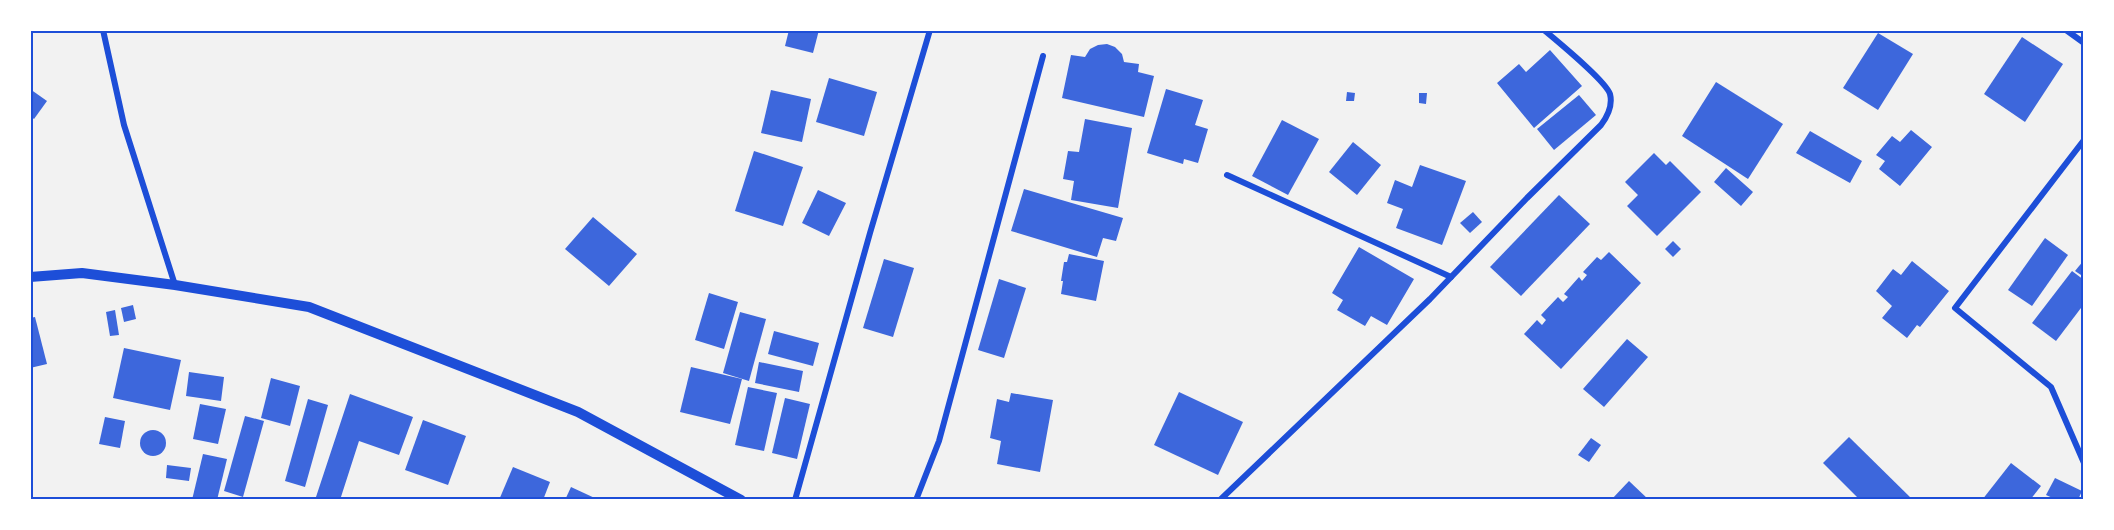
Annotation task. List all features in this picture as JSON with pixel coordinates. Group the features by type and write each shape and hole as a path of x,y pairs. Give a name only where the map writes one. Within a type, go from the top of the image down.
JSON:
{"street":[{"path":"103,30 124,124 175,285"},
{"path":"795,500 866,244 930,30"},
{"path":"1220,500 1451,277 1601,126 1608,116 1610,93 1597,78 1544,30"},
{"path":"2066,30 2084,43"},
{"path":"916,500 939,441 1043,56"},
{"path":"2084,140 1955,308 2051,387 2084,463"},
{"path":"1227,175 1451,277"},
{"path":"30,277 82,273 175,285 309,307 578,412 741,500"}],"building":[{"path":"789,30 819,30 813,53 785,46"},
{"path":"1878,33 1913,54 1878,110 1843,88"},
{"path":"2022,37 2063,64 2025,122 1984,94"},
{"path":"1107,44 1115,47 1122,54 1124,62 1139,64 1138,72 1154,76 1144,117 1062,98 1071,55 1085,57 1090,49"},
{"path":"1550,50 1582,86 1534,128 1497,83 1519,64 1526,72"},
{"path":"829,78 877,92 864,136 816,122"},
{"path":"1716,82 1783,124 1748,179 1682,136"},
{"path":"30,89 47,101 34,119 30,116"},
{"path":"1166,89 1203,100 1195,125 1208,129 1198,163 1184,159 1183,164 1147,153"},
{"path":"771,90 811,99 802,142 761,133"},
{"path":"1347,92 1355,93 1354,101 1346,101"},
{"path":"1419,93 1427,93 1426,104 1419,103"},
{"path":"1579,95 1596,115 1554,150 1537,129"},
{"path":"1085,119 1132,128 1118,208 1071,200 1074,181 1063,179 1068,151 1079,152"},
{"path":"1282,120 1319,139 1288,195 1252,176"},
{"path":"1911,130 1932,147 1900,186 1879,169 1885,161 1876,155 1892,136 1900,142"},
{"path":"1810,131 1862,161 1850,183 1796,153"},
{"path":"1353,142 1381,165 1357,195 1329,172"},
{"path":"754,151 803,167 783,226 735,211"},
{"path":"1654,153 1666,165 1670,161 1701,192 1657,236 1627,206 1638,195 1625,182"},
{"path":"1420,165 1466,181 1442,245 1396,228 1403,209 1387,203 1395,180 1412,187"},
{"path":"1726,168 1753,192 1741,206 1714,182"},
{"path":"1024,189 1123,218 1116,241 1103,238 1097,257 1011,231"},
{"path":"818,190 846,203 829,236 802,223"},
{"path":"1559,195 1590,224 1521,296 1490,267"},
{"path":"1473,212 1482,222 1470,233 1460,223"},
{"path":"593,217 637,254 609,286 565,249"},
{"path":"2045,238 2068,255 2032,306 2008,290"},
{"path":"1673,241 1681,249 1673,257 1665,249"},
{"path":"1359,247 1414,279 1387,325 1371,316 1365,326 1337,310 1343,300 1332,293"},
{"path":"1609,252 1641,283 1561,369 1524,334 1537,320 1542,325 1546,320 1541,315 1558,297 1563,302 1568,297 1564,294 1579,277 1582,281 1587,275 1583,272 1597,257 1601,260"},
{"path":"1069,254 1104,261 1096,301 1061,294 1064,262 1067,262"},
{"path":"884,259 914,268 893,337 863,328"},
{"path":"2084,260 2084,277 2075,271"},
{"path":"1912,261 1949,291 1920,327 1917,325 1907,338 1882,318 1892,306 1876,291 1893,269 1901,275"},
{"path":"2072,271 2084,280 2084,304 2056,341 2032,323"},
{"path":"999,279 1026,288 1004,358 978,350"},
{"path":"709,293 738,302 724,349 695,340"},
{"path":"133,305 136,319 124,322 121,308"},
{"path":"115,310 119,335 110,336 106,312"},
{"path":"740,312 766,319 749,381 723,373"},
{"path":"35,317 47,364 30,368 30,318"},
{"path":"774,331 819,343 813,366 768,354"},
{"path":"1627,339 1648,357 1604,407 1583,389"},
{"path":"124,348 181,360 170,410 113,398"},
{"path":"759,362 803,371 799,392 755,383"},
{"path":"691,367 742,379 730,424 680,412"},
{"path":"189,372 224,377 221,401 186,396"},
{"path":"271,378 300,386 290,426 261,418"},
{"path":"748,387 777,393 764,451 735,445"},
{"path":"1179,392 1243,422 1218,475 1154,445"},
{"path":"1011,393 1053,400 1040,472 997,464 1001,441 990,438 997,399 1009,402"},
{"path":"350,394 413,417 399,455 359,441 340,500 315,500"},
{"path":"785,398 810,404 797,459 772,453"},
{"path":"308,399 328,405 305,487 285,481"},
{"path":"200,404 226,409 218,444 193,439"},
{"path":"245,416 264,421 243,497 224,491"},
{"path":"105,417 125,421 120,448 99,444"},
{"path":"423,420 466,436 448,485 405,470"},
{"path":"153,430 162,434 166,443 162,452 153,456 144,452 140,443 144,434"},
{"path":"1849,437 1913,500 1860,500 1823,463"},
{"path":"1591,438 1601,445 1589,462 1578,455"},
{"path":"203,454 227,459 217,500 192,500"},
{"path":"2011,463 2041,486 2030,500 1982,500"},
{"path":"167,465 191,468 189,481 166,478"},
{"path":"513,467 550,482 543,500 499,500"},
{"path":"2055,478 2082,491 2078,500 2057,500 2046,495"},
{"path":"1629,481 1649,500 1611,500"},
{"path":"571,487 599,500 565,500"}]}
